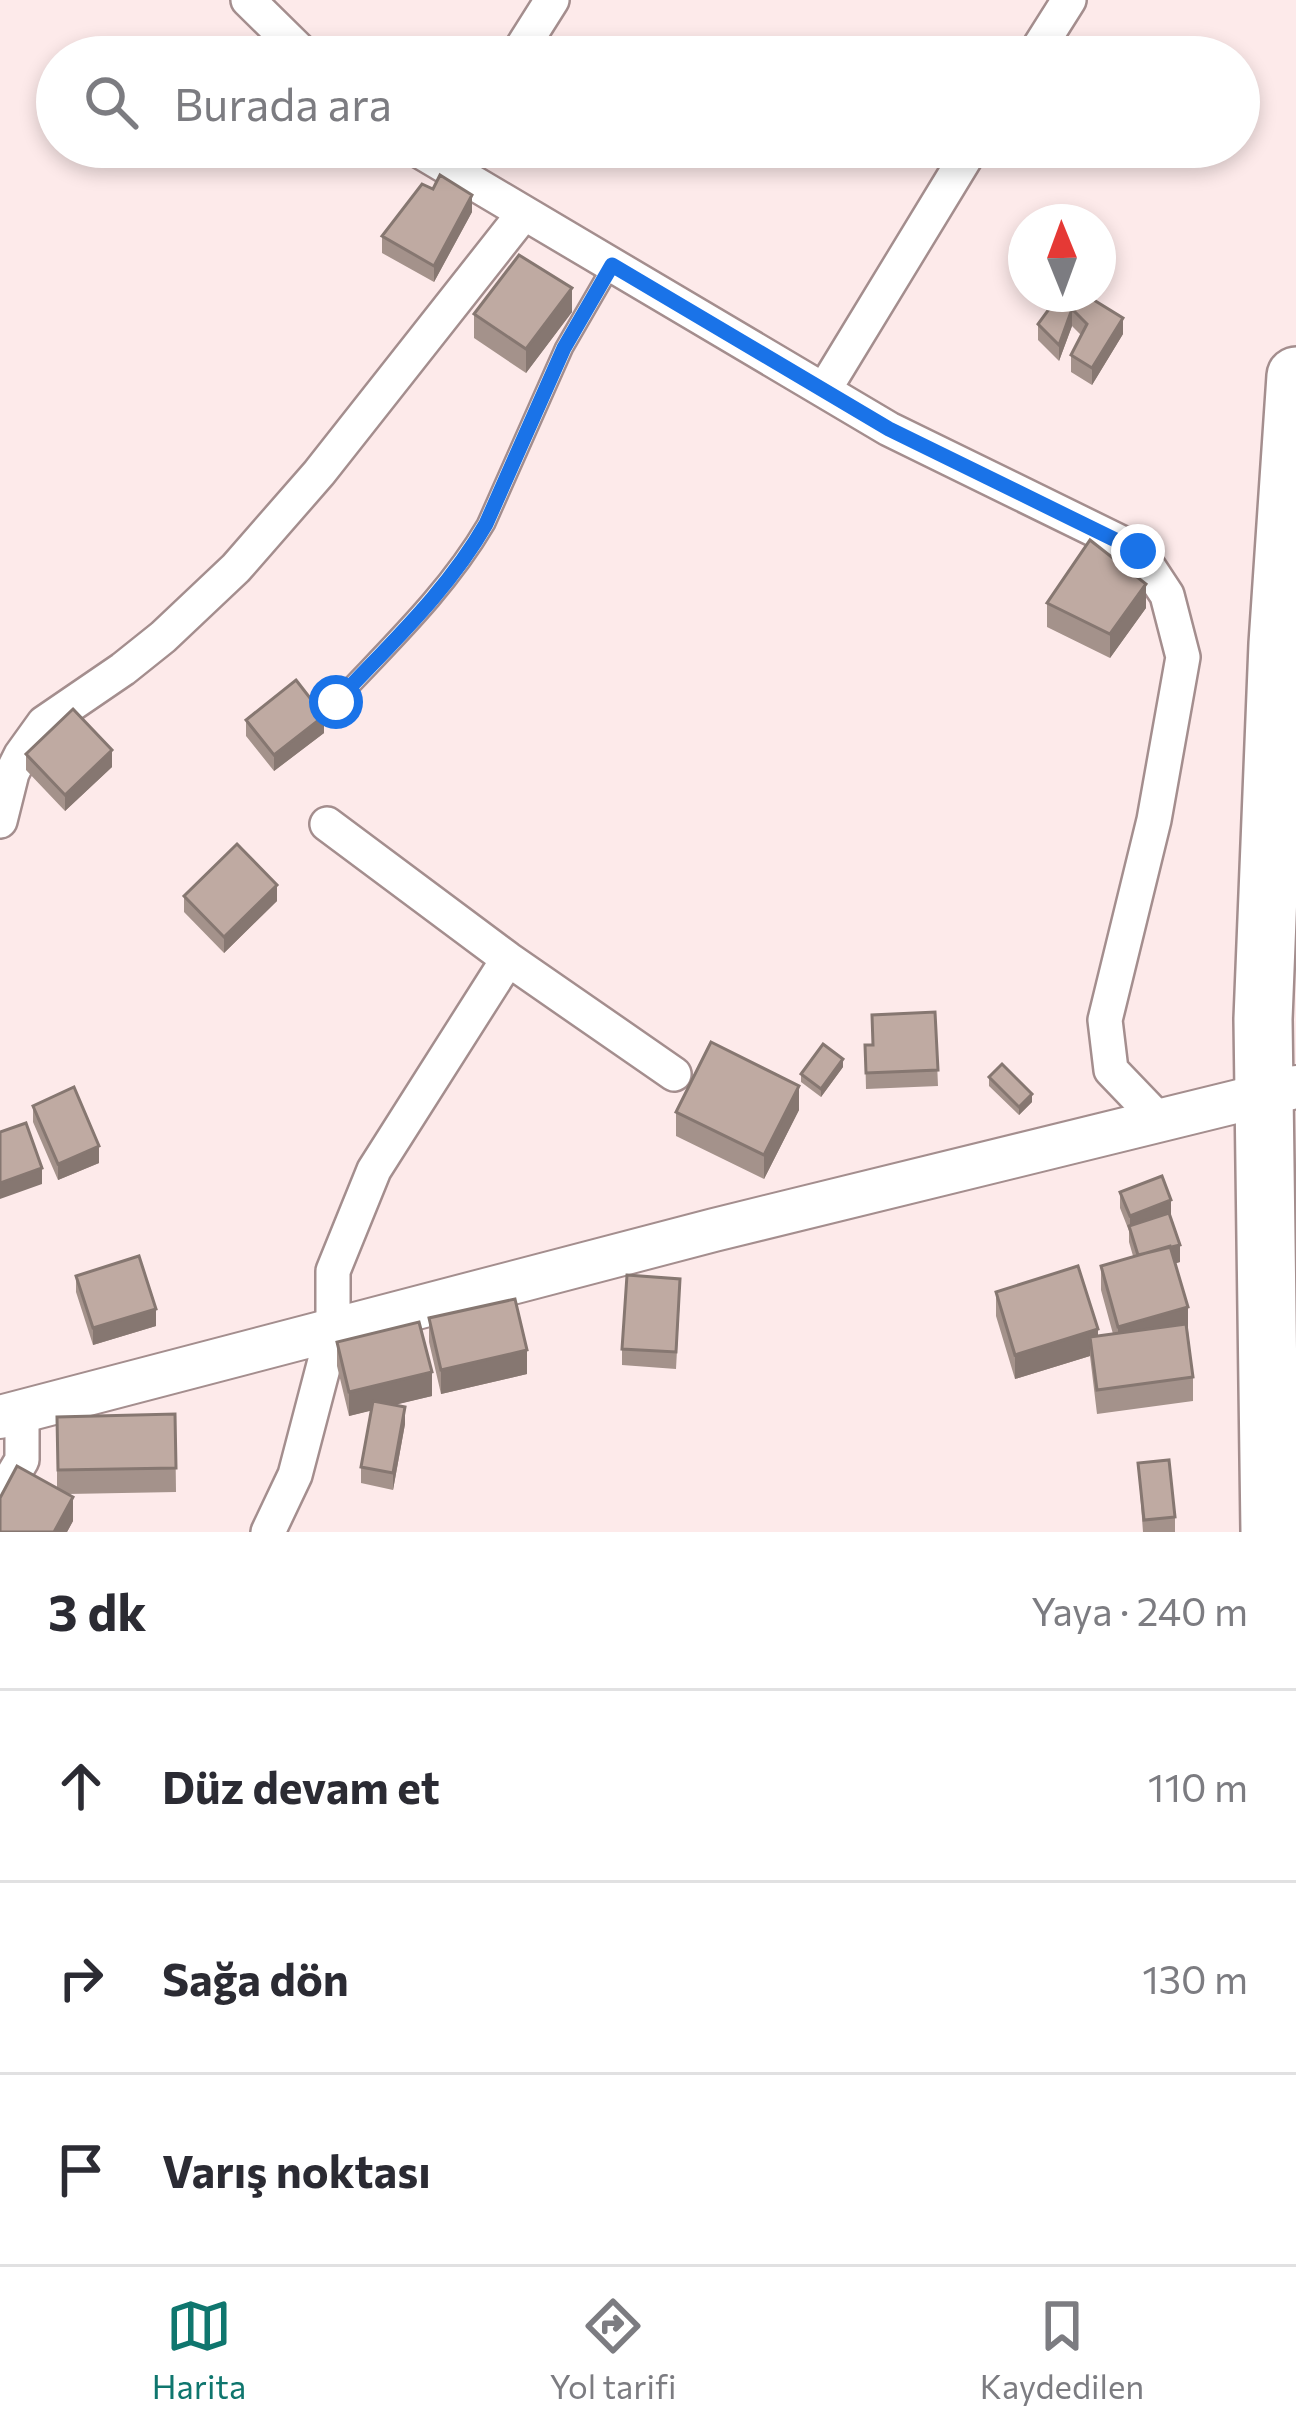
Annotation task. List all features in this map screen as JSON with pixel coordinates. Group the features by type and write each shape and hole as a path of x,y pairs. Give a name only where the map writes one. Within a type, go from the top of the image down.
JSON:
{"highway":[{"path":"1270,1532 1281,1091 1263,1019 1278,644 1296,376"}],"street":[{"path":"529,36 552,0"},
{"path":"1047,36 1070,0"},
{"path":"265,6 289,36"},
{"path":"468,168 524,213 889,429 1138,551 1167,596 1183,657 1154,820 1106,1020 1111,1070 1160,1120"},
{"path":"824,390 959,168"},
{"path":"0,821 20,755 44,723 163,637 236,568 319,473 524,213"},
{"path":"327,824 508,959 674,1074"},
{"path":"268,1532 295,1475 333,1330 333,1271 374,1170 508,959"},
{"path":"0,1497 22,1460 11,1414 714,1230 1281,1091"}],"lane":[{"path":"336,702 428,605 472,549 564,348 612,265"}],"building":[{"path":"440,175 472,195 434,266 382,236 422,184 433,189"},
{"path":"519,255 572,288 526,349 474,314"},
{"path":"1047,312 1071,312 1059,345 1038,324"},
{"path":"1075,312 1113,312 1123,318 1092,368 1071,355 1087,324"},
{"path":"1090,540 1146,584 1110,634 1047,603"},
{"path":"296,680 324,716 274,755 246,720"},
{"path":"73,709 112,750 65,795 26,754"},
{"path":"237,844 277,885 224,937 184,896"},
{"path":"935,1012 938,1070 866,1073 865,1045 873,1045 872,1015"},
{"path":"711,1042 799,1086 764,1155 676,1112"},
{"path":"823,1044 843,1059 821,1089 801,1074"},
{"path":"1002,1064 1032,1094 1019,1107 989,1077"},
{"path":"74,1087 99,1146 58,1164 33,1106"},
{"path":"26,1123 42,1168 0,1183 0,1132"},
{"path":"1162,1176 1171,1200 1130,1216 1120,1192"},
{"path":"1169,1213 1180,1245 1138,1255 1129,1226"},
{"path":"1170,1246 1188,1307 1118,1327 1101,1266"},
{"path":"139,1256 156,1309 93,1328 76,1276"},
{"path":"1078,1266 1098,1329 1015,1355 996,1292"},
{"path":"627,1275 680,1279 676,1352 622,1349"},
{"path":"515,1299 527,1350 441,1370 429,1318"},
{"path":"419,1322 432,1372 349,1392 337,1342"},
{"path":"1186,1324 1193,1377 1097,1390 1090,1337"},
{"path":"373,1401 405,1407 393,1473 361,1467"},
{"path":"175,1414 176,1468 58,1470 57,1417"},
{"path":"1169,1460 1175,1517 1144,1520 1138,1463"},
{"path":"17,1466 73,1497 54,1532 0,1532 0,1498"}],"route":[{"path":"336,702 428,605 472,549 564,348 612,265 889,429 1138,551"}]}
